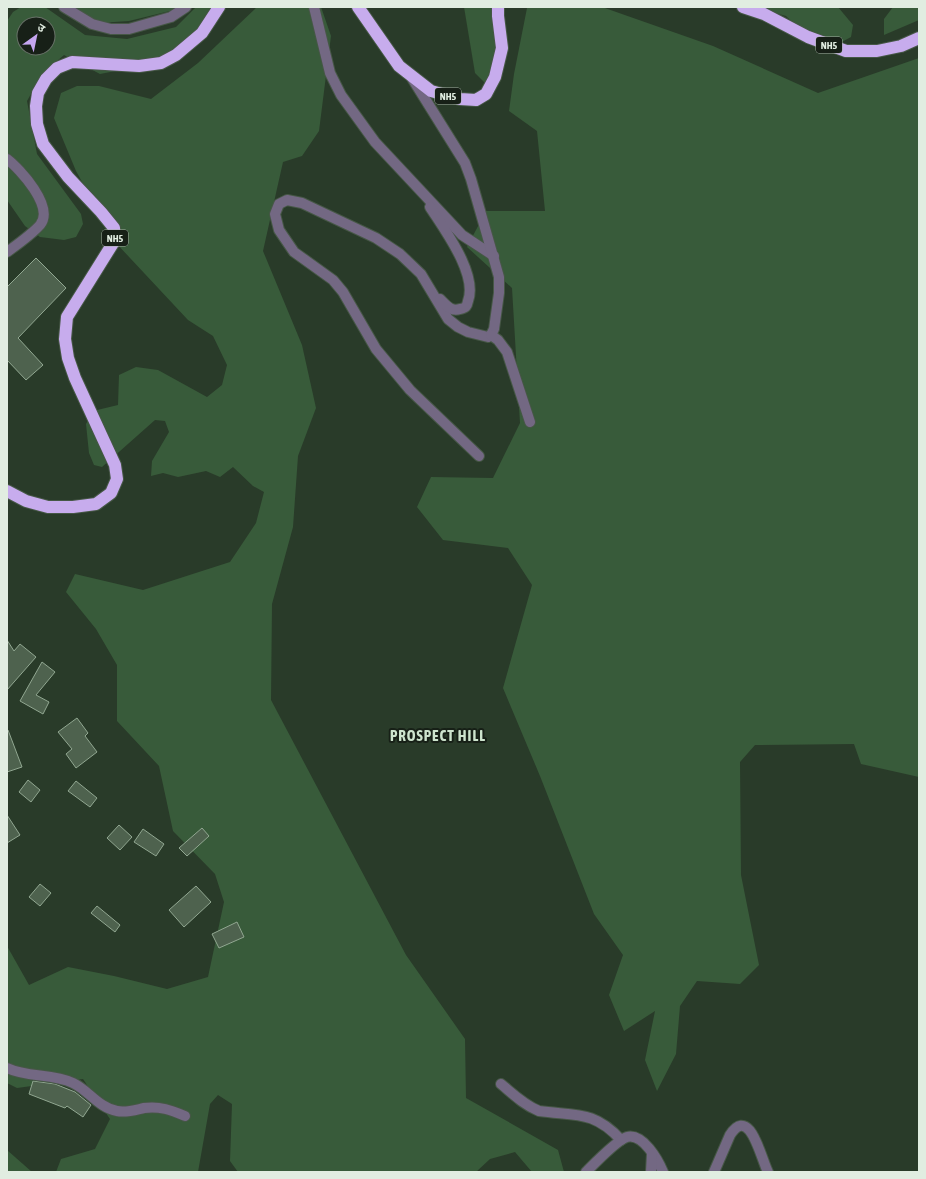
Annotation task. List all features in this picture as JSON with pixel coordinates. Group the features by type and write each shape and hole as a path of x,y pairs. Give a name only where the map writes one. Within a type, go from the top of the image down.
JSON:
{"highway":[{"name":"NH5","path":"7,491 26,501 48,507 73,507 96,504 111,493 117,479 115,465 75,378 68,358 65,338 67,317 115,240 114,228 68,177 44,144 37,124 36,106 38,93 46,79 57,68 72,62 139,66 161,63 176,55 202,33 219,7"},
{"name":"NH5","path":"358,7 399,66 431,91 460,99 476,100 486,94 496,78 502,48 498,7"},
{"name":"NH5","path":"743,7 764,14 808,38 846,51 877,50 902,46 919,38"}],"street":[{"path":"64,7 92,24 111,29 129,29 171,17 186,7"},
{"path":"314,7 330,73 341,95 376,142 462,235 494,256"},
{"path":"410,74 465,163 471,180 499,277 499,293 494,329 491,335 488,337 468,332 458,327 448,319 422,274 400,254 376,238 302,204 287,200 279,204 275,214 279,230 294,252 334,280 343,292 376,349 410,390 479,456"},
{"path":"7,159 21,171 30,182 41,202 44,216 41,224 7,252"},
{"path":"414,184 449,236 460,256 470,285 471,295 467,306 457,310 448,308 430,289"},
{"path":"491,335 498,340 507,352 530,422"},
{"path":"7,1068 16,1072 60,1078 74,1084 113,1111 125,1112 155,1107 169,1109 185,1116"},
{"path":"501,1084 520,1100 534,1109 539,1111 587,1117 604,1124 621,1140"},
{"path":"714,1172 730,1135 741,1125 749,1128 768,1172"},
{"path":"586,1172 621,1140 627,1137 636,1138 646,1146 663,1172"},
{"path":"651,1172 652,1153"}],"green space":[{"path":"21,7 45,7 85,35 127,39 176,27 196,7 221,7 220,17 182,47 156,63 100,74 64,55 42,74 27,101 37,154 81,214 83,224 76,237 64,240 40,237 25,226 7,200 7,21 13,12"},
{"path":"74,7 176,7 174,10 129,21 99,23 77,11"},
{"path":"257,7 321,7 331,36 319,131 302,156 283,162 263,251 302,345 316,408 298,456 293,527 272,604 271,700 406,955 465,1039 466,1098 558,1150 564,1172 532,1172 515,1152 490,1159 476,1172 238,1172 230,1161 232,1104 218,1095 210,1104 198,1172 56,1172 61,1159 95,1149 110,1119 83,1079 17,1088 7,1083 7,946 29,985 68,967 167,989 208,977 224,902 215,874 173,831 159,766 117,721 117,665 96,629 66,592 75,574 143,590 230,562 256,523 264,492 253,486 233,467 220,477 206,471 178,477 163,473 151,476 152,461 169,432 165,421 155,420 102,467 94,465 89,453 86,424 93,411 118,405 119,375 136,367 158,370 207,397 222,385 227,365 213,336 188,320 116,243 76,171 54,118 61,93 77,86 99,86 151,99 198,63"},
{"path":"464,7 502,7 505,17 506,59 485,83 475,73"},
{"path":"602,7 713,46 818,93 919,58 919,777 861,764 854,744 755,745 740,762 741,875 759,965 740,984 697,981 680,1006 676,1054 657,1091 645,1060 655,1011 624,1031 609,995 623,955 594,914 540,776 503,688 532,585 508,548 443,540 417,507 431,477 493,478 520,423 512,288 467,247 486,211 545,211 537,131 509,111 514,74 527,8"},
{"path":"754,7 838,7 853,25 851,37 823,52 786,16"},
{"path":"893,7 919,7 919,20 884,35 884,19"},
{"path":"7,1150 32,1172 7,1172"}],"building":[{"path":"36,258 66,288 18,338 43,365 26,380 7,360 7,287"},
{"path":"7,640 14,651 20,644 36,657 7,690"},
{"path":"42,662 55,672 36,695 49,702 43,714 20,701"},
{"path":"77,718 88,733 85,736 97,752 76,768 66,754 72,749 58,732"},
{"path":"8,730 22,767 7,772 7,731"},
{"path":"28,780 40,790 31,802 19,792"},
{"path":"76,781 97,798 90,807 68,791"},
{"path":"7,815 20,835 7,843"},
{"path":"119,825 132,837 120,850 107,838"},
{"path":"202,828 209,836 187,856 179,848"},
{"path":"143,829 164,844 156,856 134,842"},
{"path":"40,884 51,893 40,906 29,897"},
{"path":"196,886 211,902 184,927 169,910"},
{"path":"97,906 120,925 115,932 91,913"},
{"path":"237,922 244,937 219,948 212,934"},
{"path":"33,1081 55,1084 75,1092 91,1105 83,1117 67,1106 65,1108 29,1094"}],"district":[{"name":"PROSPECT HILL","path":"438,735"}]}
